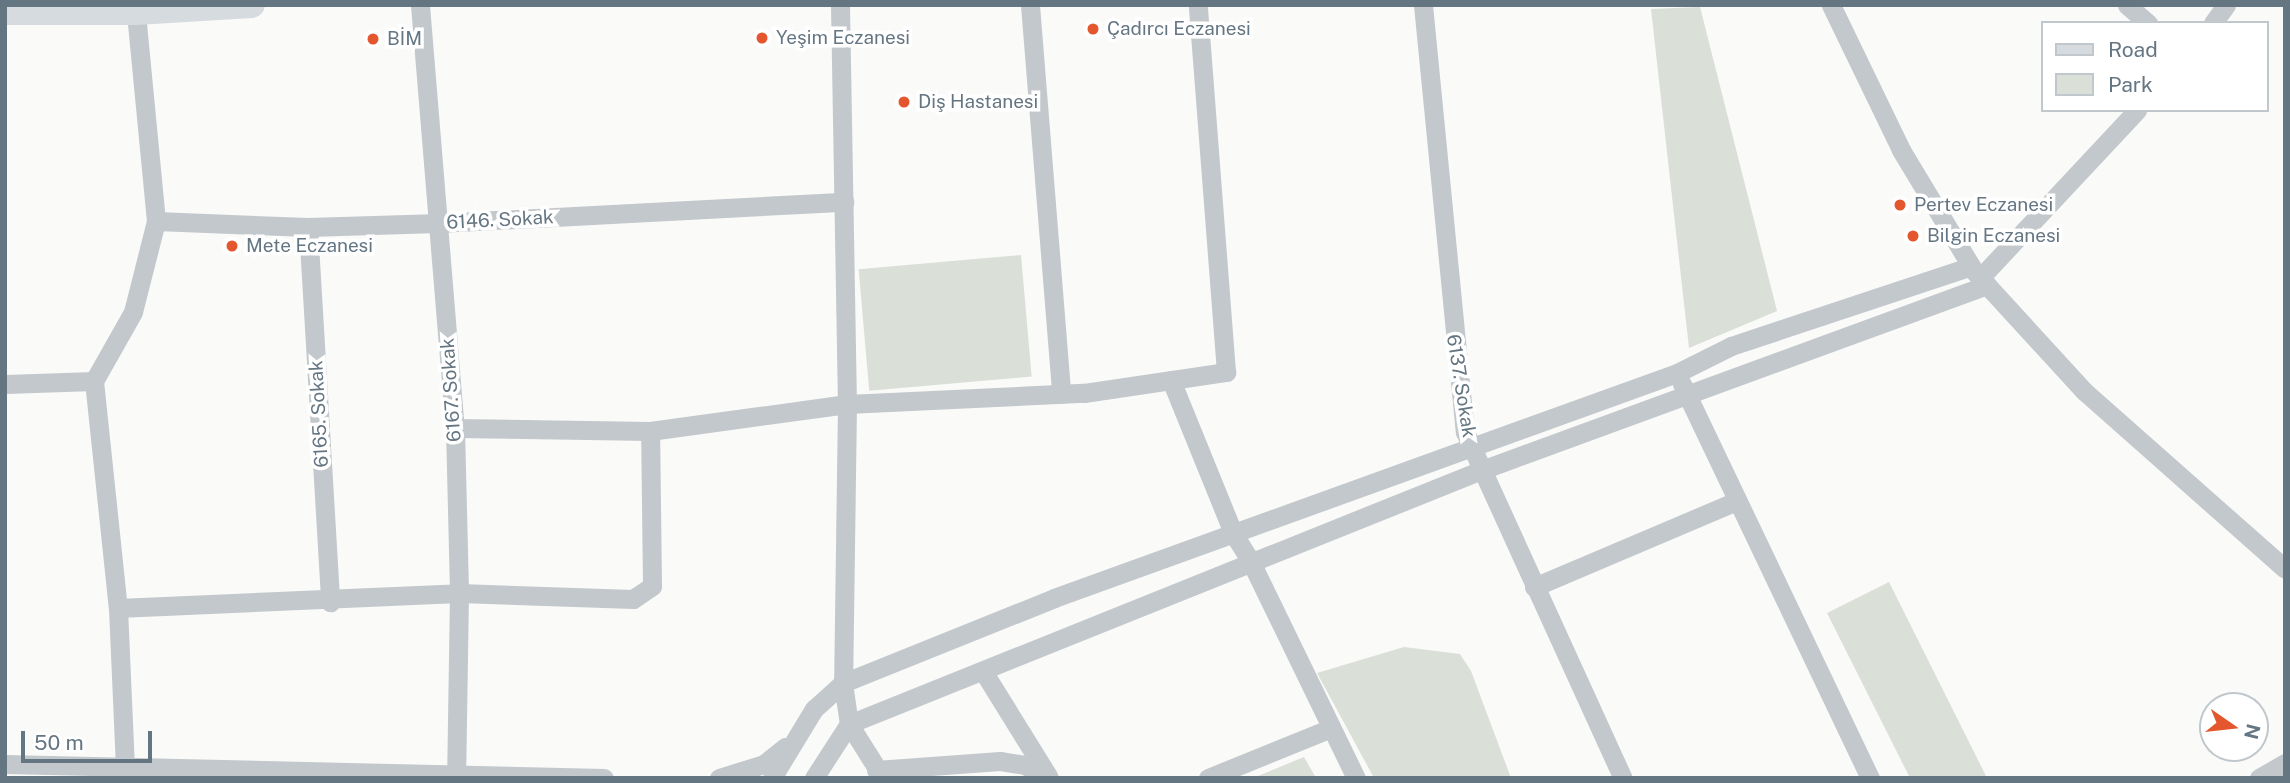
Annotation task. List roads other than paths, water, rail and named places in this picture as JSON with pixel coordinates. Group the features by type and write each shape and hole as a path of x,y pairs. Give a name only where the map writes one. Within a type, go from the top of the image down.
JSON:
{"main road":[{"path":"5,12 136,12 252,5"}],"street":[{"name":"6167. Sokak","path":"420,5 455,428 459,593 456,775"},
{"path":"840,5 847,404 843,683 849,724 880,774 1000,761 1025,765 1049,777"},
{"path":"1030,5 1061,394"},
{"path":"455,428 650,431 847,404 1061,394 1226,372 1198,5"},
{"name":"6137. Sokak","path":"1423,5 1452,320 1470,446 1479,471 1623,778"},
{"path":"1831,5 1901,150 1979,276 2084,391 2285,569"},
{"path":"2127,5 2146,21"},
{"path":"2214,21 2226,5"},
{"path":"125,768 118,608 94,381 134,312 156,221 136,12"},
{"path":"814,778 849,724 1479,471 1654,411 1686,395 1979,276 2135,112"},
{"name":"6146. Sokak","path":"156,221 308,226 439,223 844,202"},
{"name":"6165. Sokak","path":"308,226 330,602"},
{"path":"772,778 791,741 814,709 843,683 1054,598 1677,373 1731,346 1979,276"},
{"path":"1677,373 1871,778"},
{"path":"1171,380 1233,533 1252,564 1356,778"},
{"path":"5,384 94,381"},
{"path":"118,608 330,602 459,593 633,599 652,586 650,431"},
{"path":"1534,587 1737,501"},
{"path":"983,671 1049,777"},
{"path":"1208,778 1331,728"},
{"path":"719,778 764,764 791,741"},
{"path":"2259,778 2285,763"},
{"path":"5,765 294,776 604,778"}],"place":[{"name":"Çadırcı Eczanesi","path":"1093,29"},
{"name":"Yeşim Eczanesi","path":"762,38"},
{"name":"BİM","path":"373,39"},
{"name":"Diş Hastanesi","path":"904,102"},
{"name":"Pertev Eczanesi","path":"1900,205"},
{"name":"Bilgin Eczanesi","path":"1913,236"},
{"name":"Mete Eczanesi","path":"232,246"}]}
